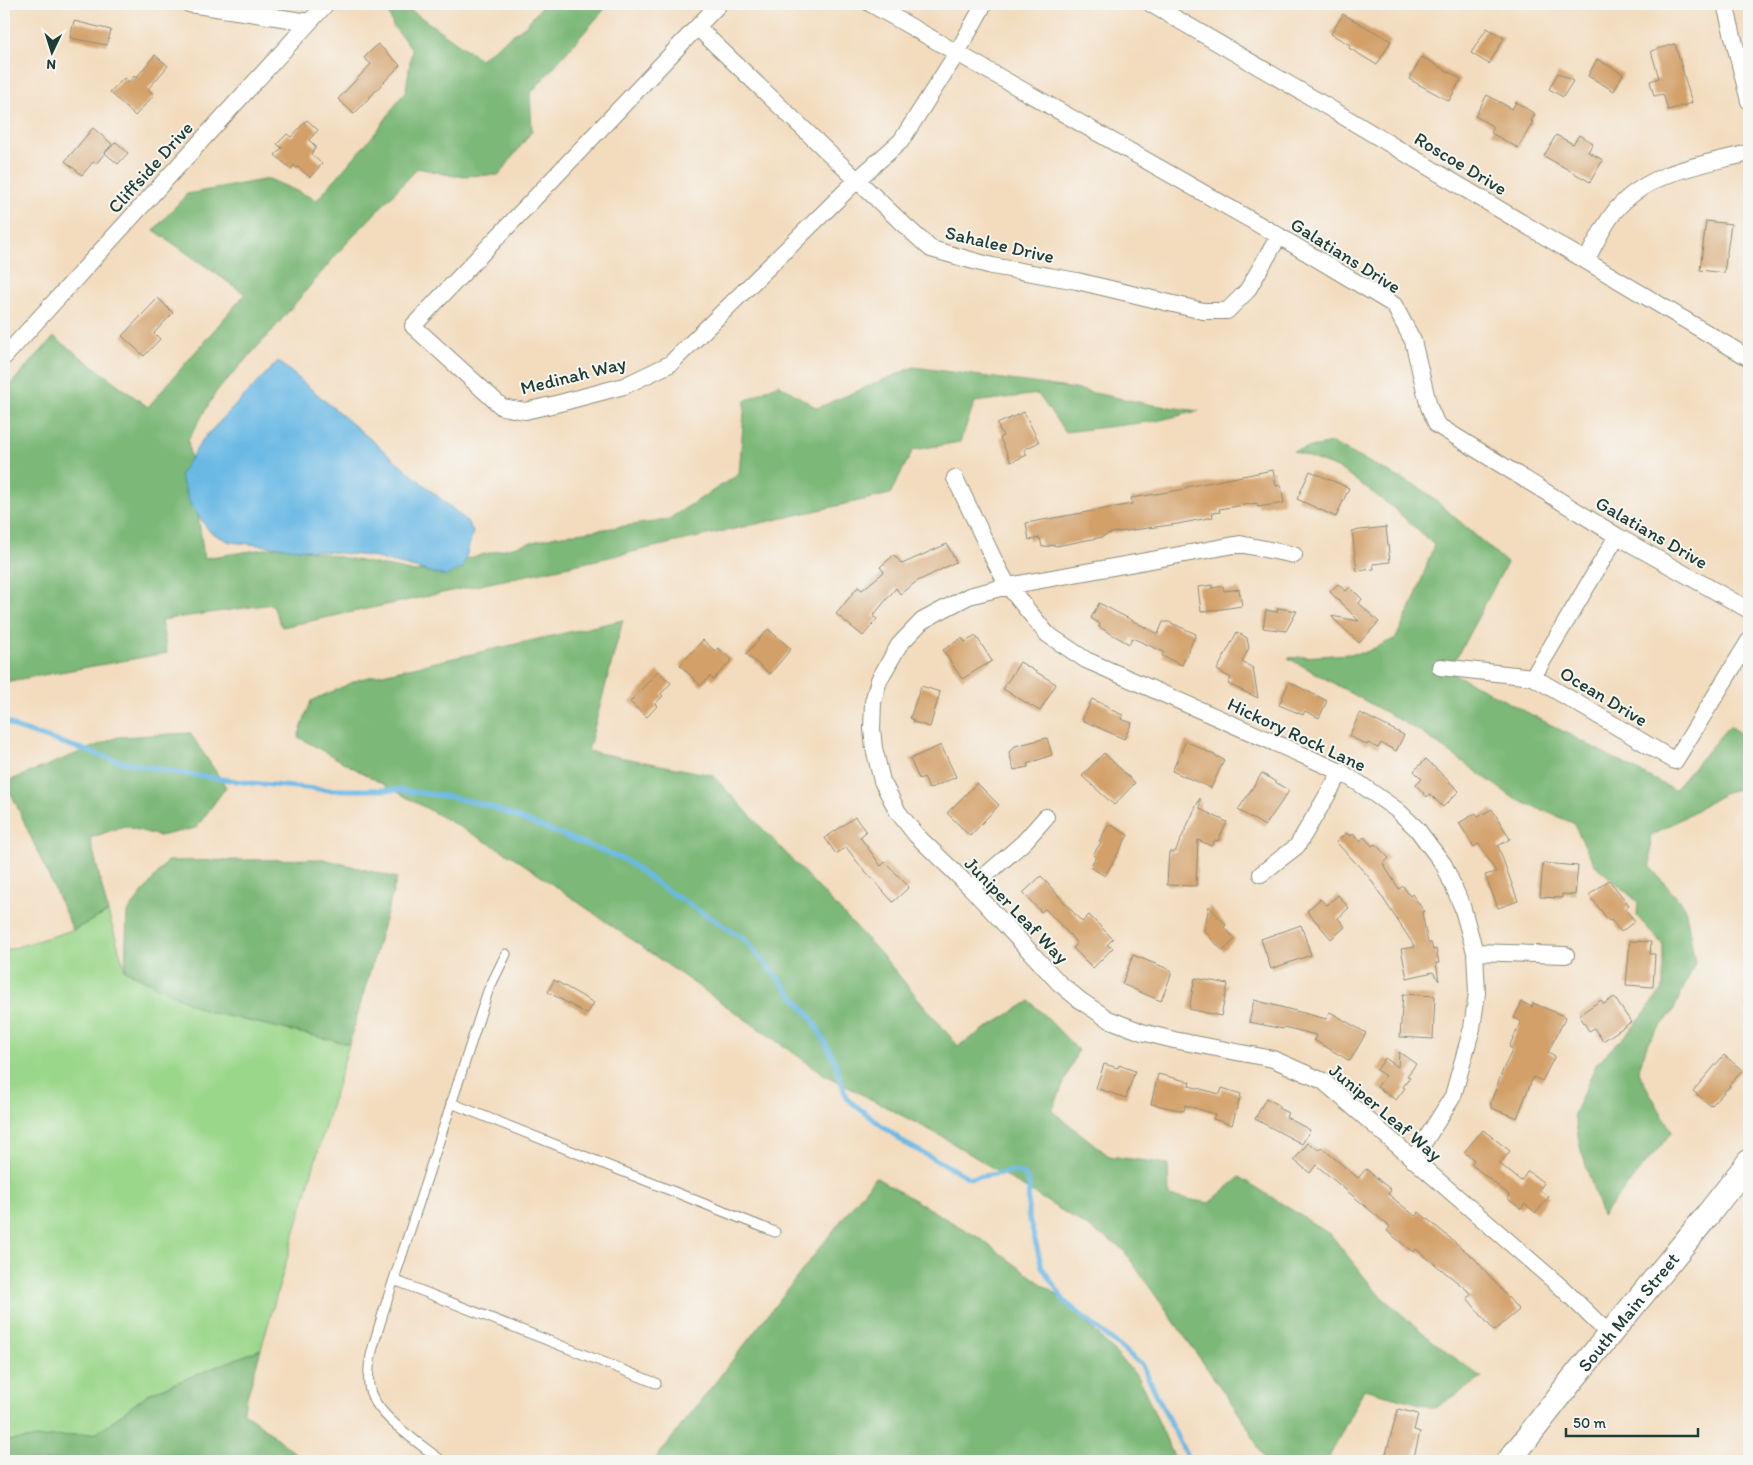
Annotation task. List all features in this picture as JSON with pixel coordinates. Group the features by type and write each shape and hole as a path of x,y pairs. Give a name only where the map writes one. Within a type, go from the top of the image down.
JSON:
{"main road":[{"name":"South Main Street","path":"1509,1461 1609,1334 1749,1162"}],"street":[{"path":"190,4 310,22"},
{"name":"Cliffside Drive","path":"4,357 326,4"},
{"name":"Medinah Way","path":"718,4 412,326 502,407 525,410 624,386 670,364 857,180 901,141 984,4"},
{"path":"871,4 956,53"},
{"name":"Roscoe Drive","path":"1151,4 1749,358"},
{"path":"1725,4 1749,101"},
{"name":"Sahalee Drive","path":"696,27 931,249 992,266 1077,281 1203,311 1227,311 1247,291 1279,236"},
{"name":"Galatians Drive","path":"956,53 1279,236 1394,305 1413,341 1429,406 1437,424 1617,536 1749,610"},
{"path":"1586,261 1616,210 1645,185 1668,174 1749,153"},
{"name":"Hickory Rock Lane","path":"955,478 1008,586 1047,634 1086,660 1341,772 1397,810 1417,829 1434,850 1444,865 1462,906 1475,952 1477,993 1472,1028 1453,1096 1413,1160"},
{"name":"Ocean Drive","path":"1617,536 1533,677 1675,761 1749,641"},
{"name":"Juniper Leaf Way","path":"1294,555 1240,544 1008,586 968,596 922,621 899,645 886,665 879,680 873,702 872,729 874,748 882,781 898,812 916,835 971,888 1059,982 1081,1001 1108,1019 1142,1032 1273,1060 1323,1081 1561,1287 1609,1334"},
{"path":"1440,667 1533,677"},
{"path":"1261,874 1296,846 1341,772"},
{"path":"971,888 1024,842 1046,817"},
{"path":"1475,952 1566,955"}],"lane":[{"path":"442,1461 393,1422 376,1404 368,1386 369,1367 394,1280 488,991 506,954"},
{"path":"452,1103 775,1232"},
{"path":"394,1280 656,1383"}],"green space":[{"path":"386,4 402,4 480,59 526,25 544,4 609,4 530,94 532,131 499,175 454,176 418,168 342,248 271,332 216,392 188,440 204,558 285,546 415,572 556,536 667,520 739,474 745,401 778,384 817,408 914,367 1069,388 1153,405 1199,411 1156,421 1065,432 1038,394 975,402 960,442 913,450 890,494 565,567 282,627 272,604 161,620 167,653 4,682 4,391 54,337 148,407 245,294 154,230 187,194 269,179 317,200 377,131 406,90 412,49 393,26"},
{"path":"1332,443 1425,491 1507,563 1449,671 1674,790 1729,726 1749,739 1749,788 1729,791 1650,837 1651,868 1685,907 1695,963 1672,1013 1648,1042 1638,1072 1672,1132 1602,1216 1581,1150 1574,1114 1597,1063 1635,1025 1663,989 1663,945 1637,916 1638,902 1595,865 1573,823 1515,799 1421,732 1288,658 1364,653 1396,638 1415,598 1434,545 1391,506 1340,469 1293,451"},
{"path":"623,620 588,751 712,775 881,954 958,1046 1030,1001 1078,1050 1052,1111 1109,1156 1168,1164 1169,1196 1209,1203 1240,1177 1331,1235 1378,1294 1435,1343 1482,1378 1435,1408 1364,1389 1327,1461 1265,1461 1247,1425 1122,1248 941,1136 825,1075 512,856 298,737 311,701 360,679"},
{"path":"190,733 226,787 196,828 159,836 124,826 90,838 108,912 73,930 6,782 118,737"},
{"path":"324,859 397,878 349,1044 205,1011 125,970 127,913 167,861"},
{"path":"108,912 125,970 205,1011 349,1044 261,1349 148,1394 97,1433 4,1441 4,951 73,930"},
{"path":"875,1177 979,1238 1069,1304 1139,1378 1176,1461 654,1461"},
{"path":"261,1349 243,1411 305,1461 4,1461 4,1441 97,1433 148,1394"}],"water":[{"path":"278,361 467,521 473,532 463,568 446,576 369,556 230,542 210,532 190,504 180,475 203,439"}],"building":[{"path":"1343,14 1391,41 1377,65 1349,48 1350,45 1331,34"},
{"path":"74,21 111,30 107,45 70,38"},
{"path":"1487,28 1504,38 1489,64 1471,53"},
{"path":"378,44 400,65 354,114 338,99 371,64 364,58"},
{"path":"1675,44 1692,103 1668,110 1663,94 1654,96 1650,81 1659,78 1651,51"},
{"path":"155,55 168,66 148,89 154,95 135,116 110,92 124,78 129,82 134,76 136,78"},
{"path":"1422,57 1461,79 1449,101 1409,79"},
{"path":"1597,59 1623,74 1614,91 1588,76"},
{"path":"1558,73 1573,81 1563,97 1549,89"},
{"path":"1487,95 1512,109 1516,102 1535,114 1531,121 1533,122 1518,148 1491,133 1494,127 1475,116"},
{"path":"307,120 318,130 309,140 316,147 311,154 322,164 310,177 294,165 291,169 275,155 282,148 277,144 287,134 291,137"},
{"path":"93,128 112,144 96,164 93,162 82,175 65,161"},
{"path":"1556,135 1573,144 1579,135 1593,143 1588,152 1603,160 1590,182 1544,156"},
{"path":"116,142 128,153 118,164 105,153"},
{"path":"1706,221 1731,224 1724,273 1700,270"},
{"path":"158,298 173,313 154,333 160,339 144,356 122,336"},
{"path":"1024,412 1039,442 1024,450 1027,455 1011,462 1000,438 1003,436 997,424"},
{"path":"1273,470 1276,486 1281,485 1284,503 1258,507 1257,503 1219,509 1220,512 1212,513 1213,517 1111,533 1103,537 1056,546 1042,547 1040,538 1029,540 1026,523 1132,504 1131,498 1186,489 1186,487"},
{"path":"1310,471 1349,488 1336,517 1297,499"},
{"path":"1386,527 1390,562 1373,564 1374,569 1357,571 1352,531"},
{"path":"947,544 956,562 916,582 900,594 896,588 873,616 877,619 863,636 836,614 858,587 862,590 884,572 880,567 894,555 902,564"},
{"path":"1338,584 1346,591 1350,587 1362,599 1359,603 1379,622 1359,643 1331,616 1359,621 1330,592"},
{"path":"1212,585 1212,588 1223,586 1224,591 1239,589 1242,606 1201,612 1198,587"},
{"path":"1099,603 1158,634 1163,622 1169,622 1196,634 1182,665 1162,656 1164,652 1132,638 1129,644 1099,627 1100,624 1091,618"},
{"path":"1278,608 1297,611 1286,631 1263,628 1266,610 1277,612"},
{"path":"768,629 791,649 770,674 746,654"},
{"path":"1237,632 1247,638 1249,648 1242,662 1253,668 1258,698 1228,684 1231,678 1217,670"},
{"path":"976,636 992,661 962,679 943,650 962,638 965,642"},
{"path":"703,640 715,651 718,648 732,660 713,680 710,676 701,686 680,665"},
{"path":"1020,662 1056,684 1040,711 1003,689"},
{"path":"658,671 671,683 661,694 663,696 655,704 657,706 647,717 630,702"},
{"path":"1289,682 1327,701 1319,718 1305,711 1303,715 1279,705"},
{"path":"921,686 940,692 930,727 913,722 914,720 910,718"},
{"path":"1092,699 1123,715 1121,719 1132,723 1124,739 1082,720"},
{"path":"1360,713 1404,735 1396,751 1381,743 1378,748 1368,743 1367,745 1349,736"},
{"path":"1047,738 1052,755 1027,764 1028,767 1014,770 1009,752 1015,746"},
{"path":"1186,741 1224,760 1211,788 1172,771"},
{"path":"941,745 956,777 929,789 924,777 919,779 910,759"},
{"path":"1104,753 1135,783 1114,805 1082,776"},
{"path":"1426,759 1459,791 1443,807 1430,794 1427,797 1416,785 1422,779 1414,771"},
{"path":"1262,773 1289,791 1265,826 1238,810"},
{"path":"977,783 999,805 970,836 947,813"},
{"path":"1200,798 1200,809 1227,822 1218,841 1215,840 1211,846 1198,840 1196,886 1167,885 1169,852 1175,852"},
{"path":"1492,809 1510,839 1498,846 1518,901 1498,908 1485,875 1496,872 1479,844 1474,847 1459,823 1476,813 1478,817"},
{"path":"855,817 866,832 860,837 881,866 885,862 909,887 893,902 846,847 836,854 825,838"},
{"path":"1109,824 1128,835 1105,876 1090,867 1096,857 1093,855 1101,842 1099,841"},
{"path":"1346,833 1351,836 1353,834 1360,841 1364,837 1372,846 1375,844 1389,858 1383,864 1399,889 1403,886 1410,896 1412,894 1424,911 1422,913 1428,943 1431,943 1433,950 1436,949 1439,963 1436,963 1439,981 1433,972 1407,978 1401,949 1415,947 1369,877 1336,842"},
{"path":"1543,863 1578,866 1575,895 1562,894 1562,898 1540,897"},
{"path":"1041,876 1082,922 1089,915 1113,939 1107,945 1113,948 1093,968 1073,948 1077,944 1070,935 1045,909 1041,912 1023,893"},
{"path":"1609,880 1629,905 1625,909 1635,921 1621,932 1611,920 1609,921 1589,895"},
{"path":"1338,895 1349,908 1338,918 1345,927 1331,939 1307,911 1320,899 1327,905"},
{"path":"1209,906 1226,925 1224,927 1235,939 1223,951 1204,931"},
{"path":"1301,925 1311,955 1271,969 1261,939"},
{"path":"1630,941 1651,942 1650,954 1655,954 1653,987 1626,985"},
{"path":"1133,955 1171,970 1171,975 1161,1001 1122,984"},
{"path":"1195,978 1228,984 1221,1016 1189,1009"},
{"path":"554,980 594,1003 587,1014 548,992"},
{"path":"1403,994 1435,996 1433,1039 1400,1037"},
{"path":"1614,997 1631,1022 1603,1041 1594,1028 1589,1031 1579,1015 1601,1000 1604,1004"},
{"path":"1254,1000 1326,1019 1330,1012 1366,1033 1350,1061 1314,1040 1316,1035 1284,1027 1283,1029 1249,1022"},
{"path":"1522,1002 1532,1007 1533,1003 1566,1017 1548,1052 1555,1056 1542,1081 1533,1077 1517,1118 1491,1108 1491,1102 1513,1049 1509,1047 1521,1021 1514,1018"},
{"path":"1399,1052 1416,1064 1407,1076 1410,1077 1403,1087 1405,1088 1396,1100 1377,1087 1385,1076 1377,1070 1385,1058 1398,1067"},
{"path":"1724,1055 1742,1070 1711,1106 1693,1091"},
{"path":"1104,1064 1118,1068 1119,1065 1135,1071 1126,1098 1096,1088"},
{"path":"1158,1074 1190,1082 1189,1086 1220,1094 1222,1088 1241,1094 1232,1125 1213,1119 1215,1114 1185,1105 1184,1111 1151,1104"},
{"path":"1266,1098 1279,1105 1278,1108 1288,1113 1286,1117 1310,1130 1302,1144 1255,1119"},
{"path":"1483,1130 1510,1151 1500,1164 1521,1181 1528,1171 1544,1183 1539,1190 1549,1197 1536,1213 1525,1204 1521,1209 1507,1198 1509,1195 1471,1164 1474,1160 1464,1152"},
{"path":"1308,1143 1319,1150 1321,1147 1358,1178 1366,1169 1391,1190 1388,1194 1415,1216 1419,1212 1475,1259 1519,1310 1494,1331 1467,1298 1472,1294 1416,1249 1413,1252 1387,1231 1390,1227 1316,1165 1310,1173 1294,1160"},
{"path":"1398,1409 1418,1414 1414,1430 1420,1432 1413,1461 1384,1461"}],"waterway":[{"path":"4,720 17,728 118,761 185,774 251,783 328,790 400,790 451,797 489,806 625,860 660,886 744,939 811,1017 833,1057 847,1099 906,1144 970,1178 1015,1171 1026,1177 1029,1184 1028,1214 1042,1267 1065,1302 1142,1365 1189,1461"}]}
